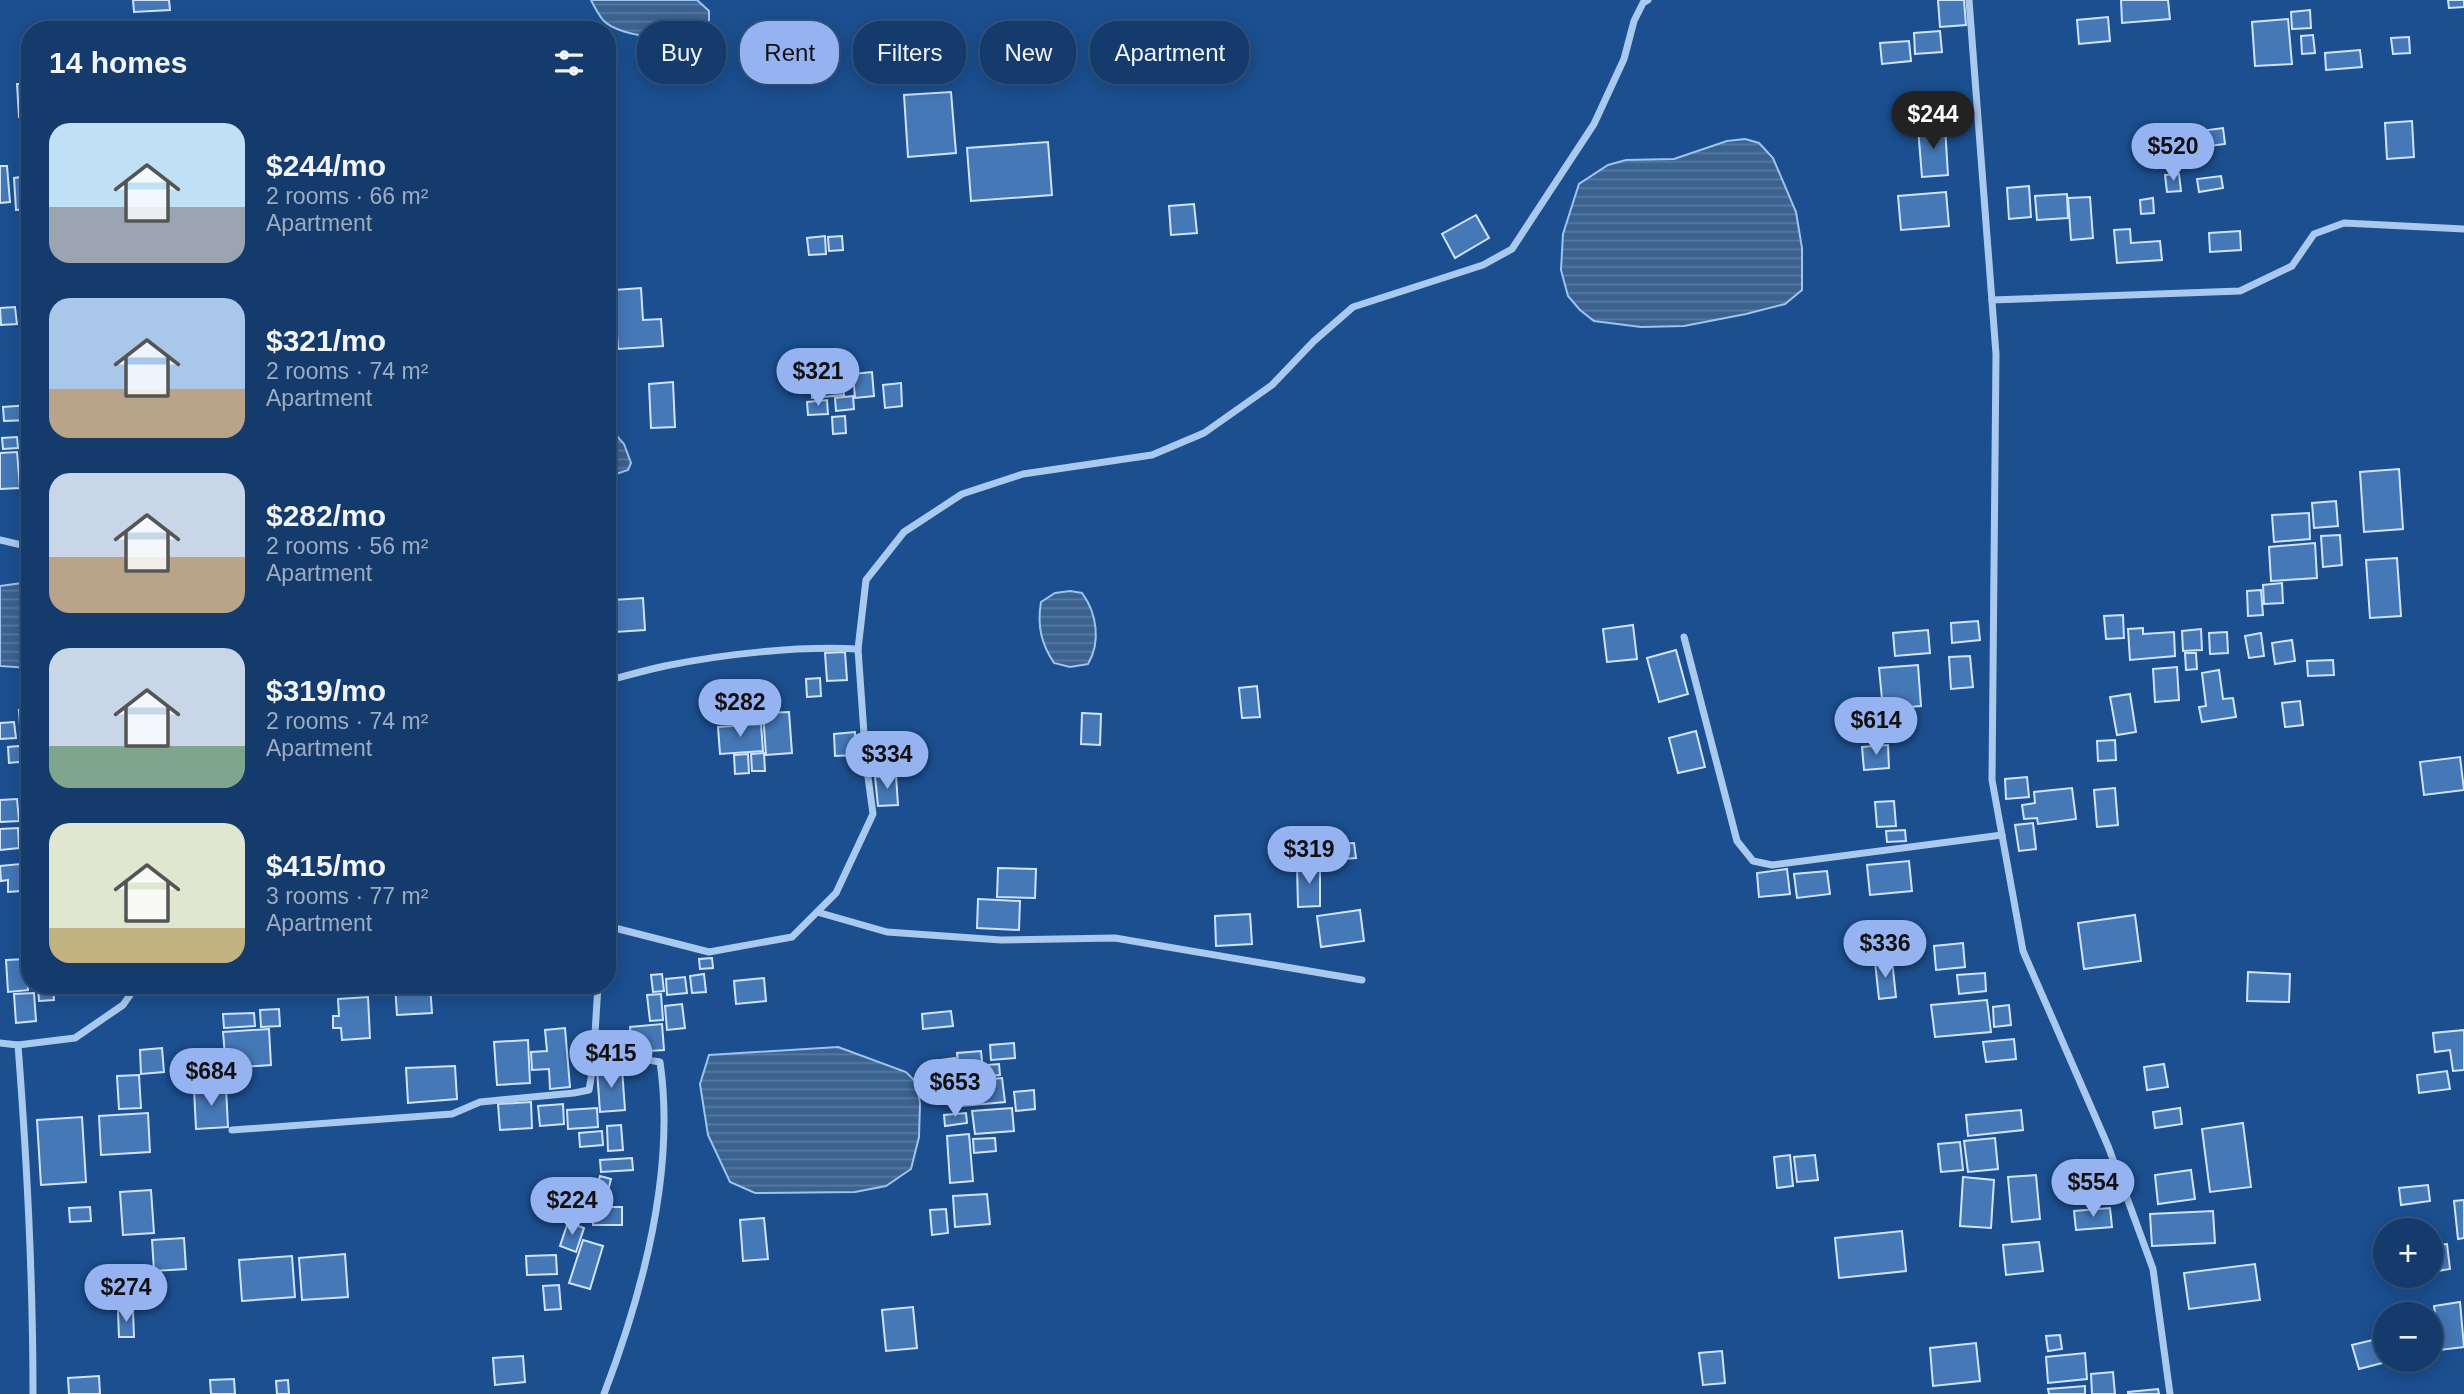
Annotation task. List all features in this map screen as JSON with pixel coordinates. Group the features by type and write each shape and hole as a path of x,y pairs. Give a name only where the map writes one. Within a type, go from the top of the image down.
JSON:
{"street":[{"path":"616,928 709,952 792,937 836,893 873,814 866,762 858,649 866,580 904,533 962,494 1023,474 1152,455 1204,433 1272,385 1314,341 1353,307 1483,265 1512,248 1594,124 1625,59 1634,21 1648,0"},
{"path":"1969,0 1996,354 1992,780 2023,951 2108,1146 2154,1269 2170,1394"},
{"path":"1992,300 2240,291 2292,266 2314,234 2344,223 2464,229"},
{"path":"0,540 21,545"},
{"path":"1684,638 1737,841 1754,862 1772,865 2002,835"},
{"path":"616,679 664,666 730,655 858,649"},
{"path":"817,912 887,932 1001,940 1115,938 1362,979"},
{"path":"0,1043 18,1045 75,1038 123,1004 130,994"},
{"path":"232,1130 452,1114 480,1102 589,1090 597,994"},
{"path":"18,1045 26,1146 33,1394"},
{"path":"594,1051 660,1062 665,1097 663,1161 648,1249 623,1345 604,1394"}],"water":[{"path":"591,0 697,0 709,11 709,21 637,21 637,34 616,28 616,21 603,20"},
{"path":"1745,139 1759,143 1773,158 1796,212 1802,248 1802,290 1785,304 1684,326 1641,327 1594,321 1580,310 1568,296 1561,270 1563,234 1579,184 1608,165 1626,160 1674,159 1727,141"},
{"path":"616,435 624,444 631,463 628,470 616,474"},
{"path":"21,583 21,667 0,666 0,586"},
{"path":"1055,593 1082,593 1087,601 1094,618 1096,637 1088,664 1070,667 1054,663 1043,641 1040,619 1041,602"},
{"path":"838,1047 906,1072 916,1082 920,1103 919,1137 911,1169 886,1186 855,1192 755,1193 730,1182 708,1135 700,1084 709,1055"}],"building":[{"path":"133,0 169,0 170,10 134,12"},
{"path":"1938,0 1964,0 1966,25 1940,27"},
{"path":"2121,0 2168,0 2170,19 2122,23"},
{"path":"2448,0 2464,0 2464,7 2449,8"},
{"path":"2310,10 2311,28 2292,29 2291,12"},
{"path":"2108,17 2110,41 2079,44 2077,20"},
{"path":"2288,19 2292,64 2255,66 2252,22"},
{"path":"1940,31 1942,52 1915,54 1914,33"},
{"path":"2313,35 2315,53 2302,54 2301,36"},
{"path":"2409,37 2410,53 2393,54 2391,38"},
{"path":"1909,41 1911,61 1882,64 1880,43"},
{"path":"2360,50 2362,67 2326,70 2325,53"},
{"path":"17,84 21,84 21,117"},
{"path":"951,92 956,153 908,157 904,95"},
{"path":"1946,95 1949,122 1906,125 1904,98"},
{"path":"2412,121 2414,157 2387,159 2385,123"},
{"path":"1945,126 1948,175 1922,177 1918,128"},
{"path":"2223,128 2225,144 2202,147 2200,131"},
{"path":"1048,142 1052,195 971,201 967,148"},
{"path":"0,166 7,166 10,202 0,203"},
{"path":"2179,174 2181,191 2167,192 2165,175"},
{"path":"2221,176 2223,188 2199,192 2197,179"},
{"path":"21,177 21,210 16,210 14,178"},
{"path":"2029,186 2031,217 2009,219 2007,188"},
{"path":"1946,192 1949,226 1901,230 1898,196"},
{"path":"2067,194 2068,218 2037,220 2035,196"},
{"path":"2090,197 2093,238 2071,240 2068,198"},
{"path":"2153,198 2154,213 2141,214 2140,200"},
{"path":"1194,204 1197,233 1171,235 1169,206"},
{"path":"1476,215 1489,238 1455,258 1442,234"},
{"path":"2130,229 2131,243 2160,241 2162,260 2117,263 2114,230"},
{"path":"2240,231 2241,250 2210,252 2209,233"},
{"path":"825,236 826,254 809,255 807,238"},
{"path":"842,236 843,250 829,251 828,237"},
{"path":"641,288 643,320 661,319 663,346 618,349 616,290"},
{"path":"15,307 17,324 1,325 0,308"},
{"path":"872,372 874,396 855,398 853,374"},
{"path":"842,376 844,395 812,398 811,378"},
{"path":"673,382 675,427 651,428 649,384"},
{"path":"901,383 902,406 885,408 883,385"},
{"path":"853,396 854,409 836,411 835,398"},
{"path":"827,400 828,414 808,415 807,402"},
{"path":"21,406 21,420 4,421 3,407"},
{"path":"845,416 846,433 833,434 832,417"},
{"path":"17,437 18,448 3,449 2,438"},
{"path":"17,452 20,488 0,489 0,453"},
{"path":"2399,469 2403,529 2364,532 2360,472"},
{"path":"2336,501 2338,526 2314,528 2312,503"},
{"path":"2309,513 2310,539 2274,542 2272,515"},
{"path":"2340,535 2342,565 2323,567 2321,536"},
{"path":"2315,543 2317,578 2271,581 2269,547"},
{"path":"2397,558 2401,616 2370,618 2366,560"},
{"path":"2282,583 2283,603 2264,604 2263,585"},
{"path":"2261,590 2263,615 2248,616 2247,591"},
{"path":"643,598 645,630 616,632 616,600"},
{"path":"2123,615 2124,638 2106,639 2104,616"},
{"path":"1978,621 1980,640 1952,643 1951,623"},
{"path":"1633,625 1637,659 1607,662 1603,629"},
{"path":"2143,628 2143,634 2174,632 2175,656 2130,660 2128,629"},
{"path":"2201,629 2202,650 2183,651 2182,631"},
{"path":"1928,630 1930,653 1895,656 1893,633"},
{"path":"2227,632 2228,653 2210,654 2209,633"},
{"path":"2261,633 2264,656 2249,658 2245,636"},
{"path":"2292,640 2295,661 2275,664 2272,643"},
{"path":"1676,650 1688,694 1659,702 1647,658"},
{"path":"845,652 847,680 827,681 825,653"},
{"path":"2185,653 2196,653 2197,669 2186,670"},
{"path":"1970,656 1973,687 1951,689 1949,657"},
{"path":"2333,660 2334,675 2308,676 2307,661"},
{"path":"1918,665 1921,706 1883,709 1879,668"},
{"path":"2177,667 2179,700 2155,702 2153,669"},
{"path":"2219,670 2223,699 2233,698 2236,717 2202,722 2199,707 2206,706 2202,673"},
{"path":"820,678 821,696 807,697 806,679"},
{"path":"1257,686 1260,717 1242,718 1239,688"},
{"path":"2130,694 2136,732 2117,735 2110,697"},
{"path":"2300,701 2303,725 2285,727 2282,703"},
{"path":"789,712 792,753 766,755 763,713"},
{"path":"1082,713 1101,714 1100,745 1081,744"},
{"path":"14,722 16,738 0,739 0,723"},
{"path":"761,724 763,751 720,754 718,727"},
{"path":"1696,731 1705,767 1678,773 1669,738"},
{"path":"855,732 856,755 835,756 834,734"},
{"path":"883,737 885,763 870,764 867,738"},
{"path":"2115,740 2116,760 2098,761 2097,741"},
{"path":"1888,745 1889,768 1864,770 1862,747"},
{"path":"21,746 21,762 9,763 8,747"},
{"path":"764,753 765,771 752,771 751,754"},
{"path":"748,754 749,773 735,774 734,755"},
{"path":"2460,757 2464,790 2424,795 2420,762"},
{"path":"896,775 898,805 878,806 875,777"},
{"path":"2027,777 2029,797 2006,799 2005,779"},
{"path":"2072,788 2076,819 2038,824 2037,818 2024,819 2022,805 2035,803 2034,792"},
{"path":"2115,788 2118,825 2097,827 2094,790"},
{"path":"17,799 19,821 0,822 0,800"},
{"path":"1894,801 1896,826 1877,827 1875,802"},
{"path":"2033,823 2036,849 2019,851 2015,825"},
{"path":"18,828 19,848 0,850 0,829"},
{"path":"1905,830 1906,841 1887,842 1886,831"},
{"path":"1354,843 1356,858 1331,860 1329,844"},
{"path":"1909,861 1912,891 1870,895 1867,865"},
{"path":"20,864 21,891 8,892 8,880 1,881 0,866"},
{"path":"1297,866 1320,866 1320,906 1298,907"},
{"path":"998,868 1036,869 1035,898 997,897"},
{"path":"1787,869 1790,894 1759,897 1757,873"},
{"path":"1827,871 1830,894 1797,898 1794,874"},
{"path":"978,899 1020,901 1019,930 977,928"},
{"path":"1360,910 1364,941 1321,947 1317,916"},
{"path":"1250,914 1252,944 1216,946 1215,916"},
{"path":"2135,915 2141,961 2084,969 2078,923"},
{"path":"1963,943 1965,967 1936,970 1934,946"},
{"path":"712,958 713,968 700,969 699,959"},
{"path":"21,959 21,991 8,992 6,960"},
{"path":"1892,960 1896,997 1879,999 1875,962"},
{"path":"2248,972 2290,974 2289,1002 2247,1001"},
{"path":"1985,973 1986,991 1959,994 1957,975"},
{"path":"662,974 664,991 653,992 651,975"},
{"path":"704,974 706,992 692,993 690,976"},
{"path":"685,977 687,993 667,995 666,979"},
{"path":"764,978 766,1001 736,1004 734,981"},
{"path":"14,994 34,994 36,1021 16,1023"},
{"path":"38,994 54,994 54,1000 39,1001"},
{"path":"396,994 431,994 432,1013 397,1015"},
{"path":"661,994 663,1020 650,1021 647,995"},
{"path":"368,997 370,1038 342,1040 341,1028 333,1028 333,1016 339,1016 338,999"},
{"path":"1987,1000 1991,1032 1935,1037 1931,1005"},
{"path":"682,1004 685,1028 667,1030 665,1006"},
{"path":"2009,1005 2011,1025 1994,1027 1993,1007"},
{"path":"279,1009 280,1026 261,1027 260,1010"},
{"path":"951,1011 953,1026 923,1029 922,1014"},
{"path":"254,1013 255,1026 224,1028 223,1014"},
{"path":"662,1024 664,1050 632,1052 630,1027"},
{"path":"565,1028 570,1087 550,1089 549,1069 532,1070 531,1052 547,1051 545,1030"},
{"path":"269,1029 271,1065 226,1068 223,1032"},
{"path":"2464,1030 2464,1070 2453,1071 2450,1050 2435,1052 2433,1033"},
{"path":"2014,1039 2016,1059 1986,1062 1983,1042"},
{"path":"528,1040 530,1083 497,1085 494,1042"},
{"path":"1014,1043 1015,1058 991,1060 990,1045"},
{"path":"162,1048 164,1072 141,1074 140,1050"},
{"path":"981,1051 983,1071 959,1074 957,1053"},
{"path":"955,1058 956,1069 940,1071 939,1060"},
{"path":"999,1064 1000,1075 988,1076 988,1065"},
{"path":"2164,1064 2168,1087 2147,1090 2144,1067"},
{"path":"455,1066 457,1099 408,1103 406,1068"},
{"path":"622,1068 625,1110 600,1112 597,1070"},
{"path":"2447,1071 2450,1089 2419,1093 2417,1075"},
{"path":"139,1075 141,1108 119,1109 117,1076"},
{"path":"1002,1078 1005,1102 962,1106 960,1082"},
{"path":"226,1087 228,1127 196,1129 194,1089"},
{"path":"1034,1090 1035,1109 1016,1111 1014,1092"},
{"path":"531,1102 532,1128 500,1130 498,1104"},
{"path":"563,1104 564,1124 540,1126 538,1106"},
{"path":"597,1108 598,1127 568,1129 567,1110"},
{"path":"1012,1108 1014,1131 975,1134 972,1111"},
{"path":"2180,1108 2182,1124 2155,1128 2153,1112"},
{"path":"2021,1110 2023,1130 1968,1136 1966,1115"},
{"path":"148,1113 150,1152 101,1155 99,1116"},
{"path":"966,1113 967,1123 945,1126 944,1115"},
{"path":"82,1117 86,1182 41,1185 37,1120"},
{"path":"2243,1123 2251,1187 2210,1192 2202,1129"},
{"path":"621,1125 623,1150 608,1151 607,1126"},
{"path":"602,1131 603,1145 580,1147 579,1133"},
{"path":"969,1134 973,1181 950,1183 947,1136"},
{"path":"995,1138 996,1151 974,1153 973,1139"},
{"path":"1995,1138 1998,1169 1968,1172 1964,1141"},
{"path":"1960,1142 1963,1170 1941,1172 1938,1144"},
{"path":"1790,1155 1793,1186 1777,1188 1774,1157"},
{"path":"1815,1155 1818,1180 1797,1182 1794,1157"},
{"path":"632,1158 633,1170 601,1172 600,1160"},
{"path":"2191,1170 2195,1199 2158,1204 2155,1175"},
{"path":"2102,1173 2104,1192 2081,1194 2079,1175"},
{"path":"2036,1175 2040,1219 2012,1222 2008,1177"},
{"path":"600,1176 611,1179 605,1203 593,1200"},
{"path":"1963,1177 1994,1180 1991,1228 1960,1226"},
{"path":"2428,1185 2430,1201 2401,1205 2399,1188"},
{"path":"151,1190 154,1233 123,1235 120,1192"},
{"path":"987,1194 990,1224 955,1227 953,1196"},
{"path":"2464,1200 2464,1238 2458,1239 2454,1201"},
{"path":"90,1207 91,1221 70,1222 69,1208"},
{"path":"593,1207 622,1207 622,1225 593,1225"},
{"path":"2110,1208 2112,1227 2076,1230 2074,1211"},
{"path":"946,1209 948,1233 932,1235 930,1210"},
{"path":"2213,1211 2215,1243 2152,1246 2150,1214"},
{"path":"764,1218 768,1259 743,1261 740,1220"},
{"path":"568,1222 584,1228 576,1252 560,1246"},
{"path":"1902,1231 1906,1271 1839,1278 1835,1238"},
{"path":"184,1238 186,1269 154,1271 152,1240"},
{"path":"583,1240 603,1246 590,1289 569,1283"},
{"path":"2039,1242 2043,1271 2006,1275 2003,1245"},
{"path":"2443,1244 2447,1244 2450,1269 2443,1270"},
{"path":"345,1254 348,1297 302,1300 299,1258"},
{"path":"556,1255 557,1274 527,1275 526,1256"},
{"path":"292,1256 295,1297 242,1301 239,1260"},
{"path":"2255,1264 2260,1300 2189,1309 2184,1273"},
{"path":"559,1285 561,1309 545,1310 543,1286"},
{"path":"2460,1302 2464,1347 2443,1350 2443,1305"},
{"path":"913,1307 917,1348 886,1351 882,1310"},
{"path":"133,1310 134,1337 119,1337 118,1311"},
{"path":"2060,1335 2062,1349 2048,1351 2046,1336"},
{"path":"2373,1340 2373,1365 2359,1369 2352,1345"},
{"path":"1976,1343 1980,1381 1933,1386 1930,1348"},
{"path":"1722,1351 1725,1383 1703,1385 1699,1353"},
{"path":"2085,1353 2087,1379 2048,1383 2046,1357"},
{"path":"523,1356 525,1382 495,1385 493,1358"},
{"path":"2113,1372 2115,1394 2092,1394 2091,1374"},
{"path":"99,1376 100,1394 69,1394 68,1378"},
{"path":"234,1379 235,1394 211,1394 210,1380"},
{"path":"288,1380 289,1394 277,1394 276,1381"},
{"path":"2085,1386 2085,1394 2049,1394 2048,1389"},
{"path":"2158,1389 2159,1394 2128,1394 2128,1392"}]}
